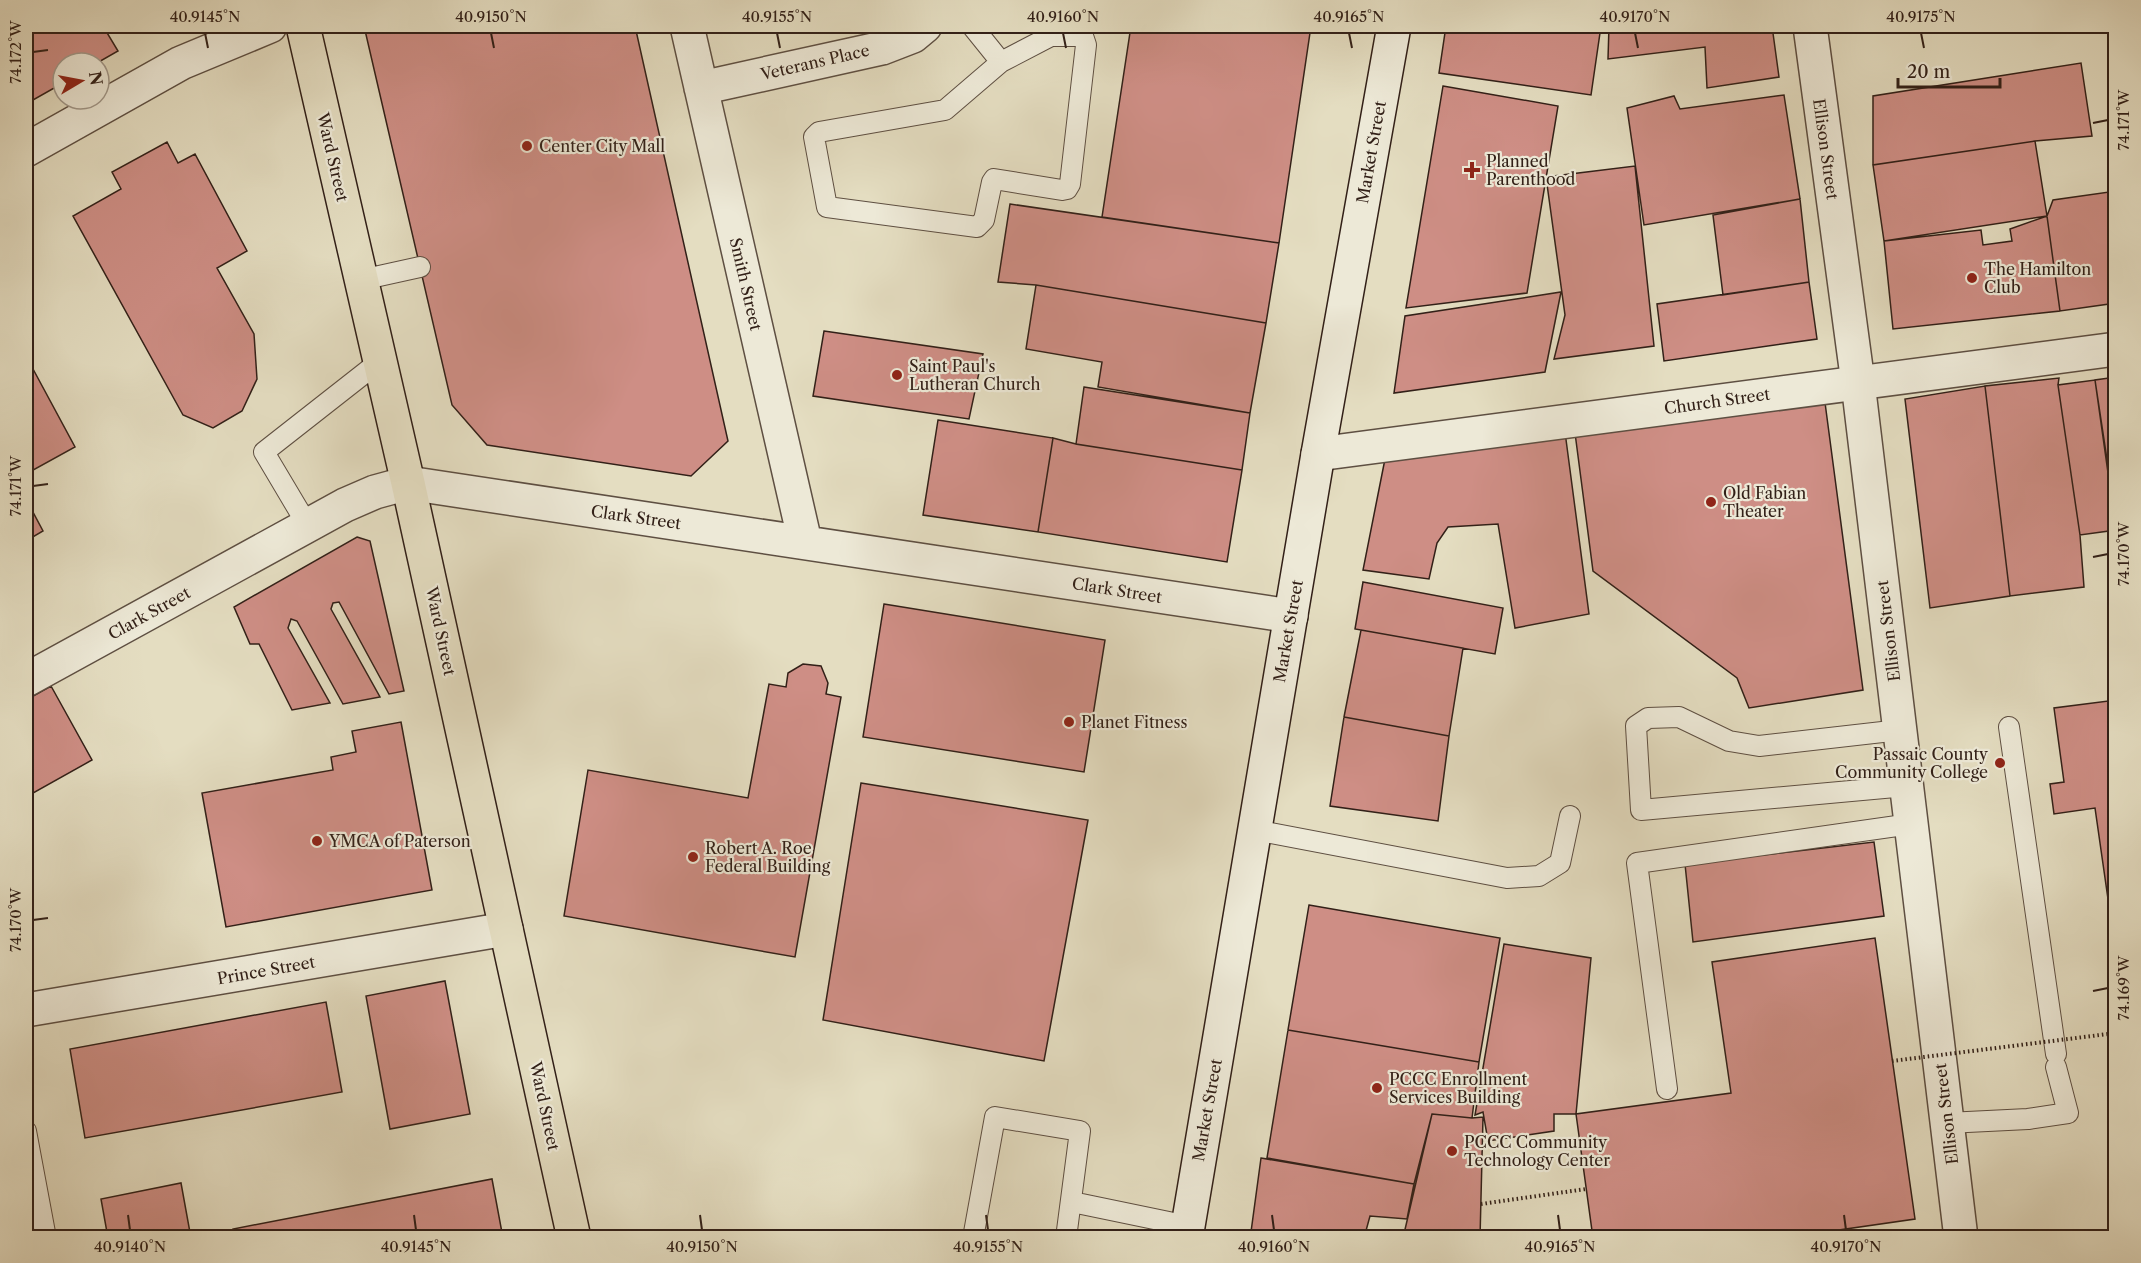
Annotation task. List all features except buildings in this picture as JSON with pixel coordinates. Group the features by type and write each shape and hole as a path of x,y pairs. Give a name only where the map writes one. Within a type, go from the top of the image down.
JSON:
{"main road":[{"name":"Ward Street","path":"303,26 408,483 574,1238"}],"street":[{"path":"26,150 181,63 270,26"},
{"name":"Smith Street","path":"687,26 805,542"},
{"name":"Veterans Place","path":"701,88 882,48 913,36 925,26"},
{"name":"Market Street","path":"1187,1232 1318,454 1394,26"},
{"name":"Ellison Street","path":"1810,26 1858,383 1961,1238"},
{"name":"Church Street","path":"1318,454 2115,349"},
{"name":"Clark Street","path":"26,680 308,526 375,492 408,483 1291,616"},
{"name":"Prince Street","path":"26,1009 506,929"}],"lane":[{"path":"972,26 1001,62"},
{"path":"1051,36 1083,36 1085,39 1070,184 1067,189 994,179 984,220 977,226 827,207 815,134 945,110 1001,62 1051,36"},
{"path":"361,280 420,267"},
{"path":"308,526 264,453 380,361"},
{"path":"1900,730 1759,746 1729,741 1679,717 1648,718 1636,726 1641,810 1906,786"},
{"path":"1947,1123 2028,1119 2068,1113 2056,1060 2009,727"},
{"path":"1255,830 1507,878 1539,876 1560,863 1570,816"},
{"path":"1667,1089 1637,863 1911,824"},
{"path":"972,1238 995,1117 1080,1131 1066,1238"},
{"path":"26,1131 46,1238"},
{"path":"1072,1202 1187,1232"}],"path":[{"path":"1892,1061 2115,1033"},
{"path":"1481,1204 1586,1189"}],"place":[{"name":"Center City Mall","path":"527,146"},
{"name":"Planned Parenthood","path":"1472,170"},
{"name":"The Hamilton Club","path":"1972,278"},
{"name":"Saint Paul's Lutheran Church","path":"897,375"},
{"name":"Old Fabian Theater","path":"1711,502"},
{"name":"Planet Fitness","path":"1069,722"},
{"name":"Passaic County Community College","path":"2000,763"},
{"name":"YMCA of Paterson","path":"317,841"},
{"name":"Robert A. Roe Federal Building","path":"693,857"},
{"name":"PCCC Enrollment Services Building","path":"1377,1088"},
{"name":"PCCC Community Technology Center","path":"1452,1151"}]}
